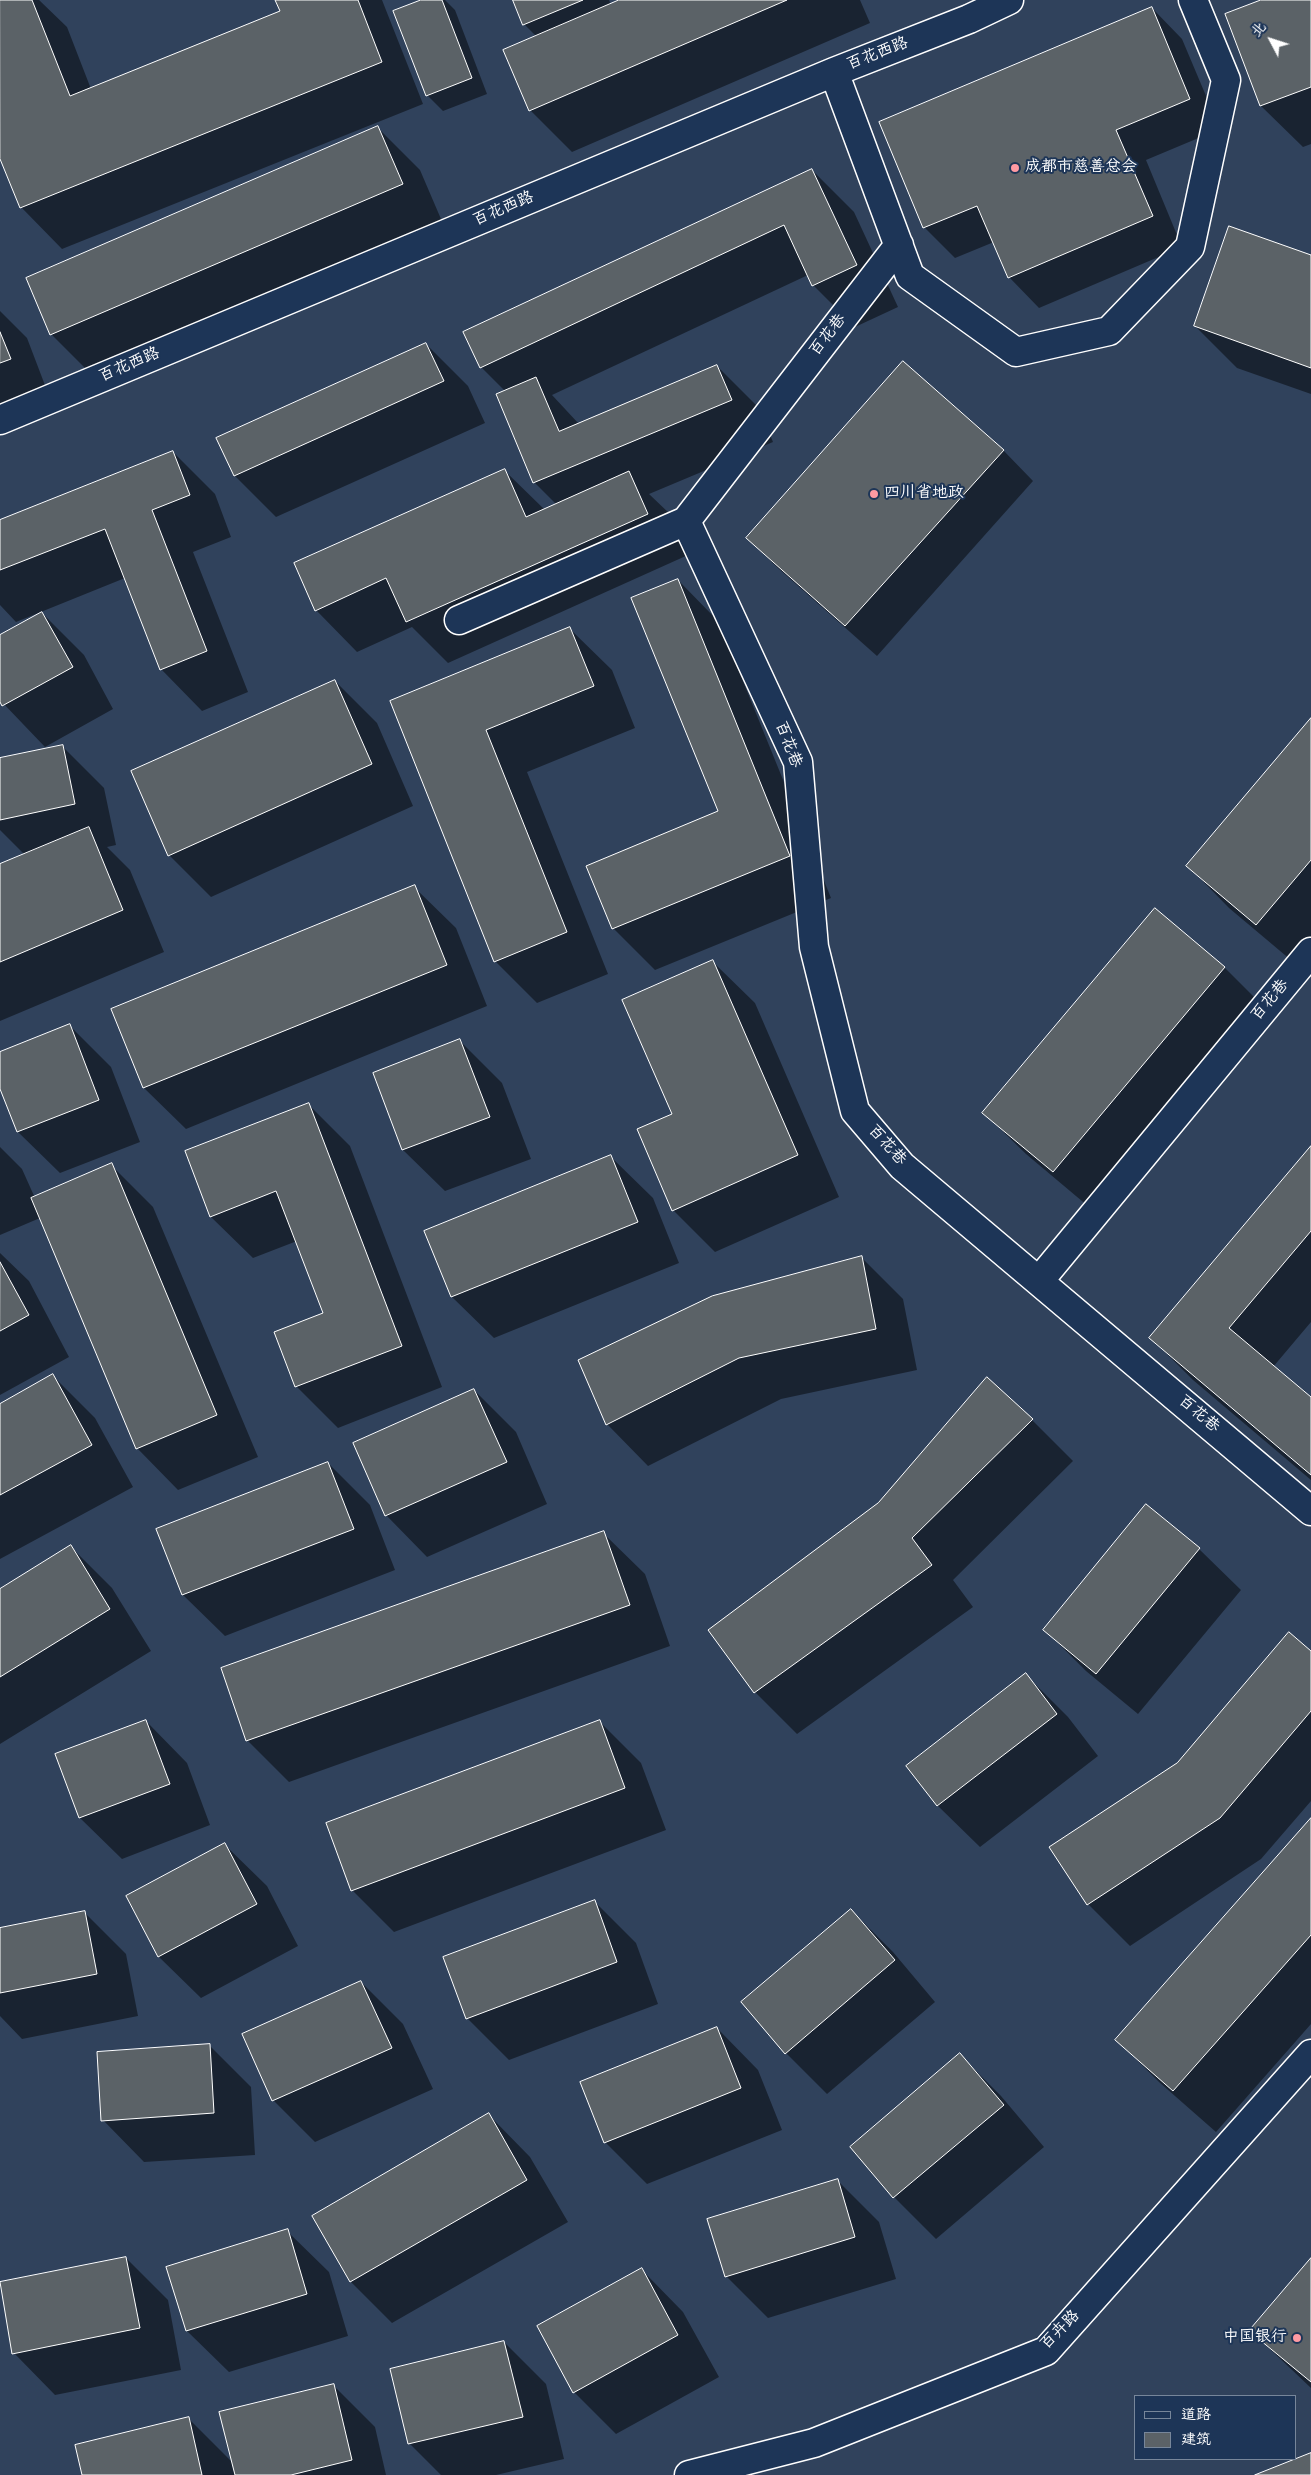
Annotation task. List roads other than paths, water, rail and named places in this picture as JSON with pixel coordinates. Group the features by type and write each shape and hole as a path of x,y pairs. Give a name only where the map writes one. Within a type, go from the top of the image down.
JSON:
{"street":[{"name":"百花西路","path":"0,420 834,72 969,19 1009,0"},
{"path":"834,72 910,276 1016,352 1110,331 1190,248 1226,80 1193,0"},
{"name":"百花巷","path":"899,246 686,521 798,762 814,947 855,1111 902,1166 1311,1511"},
{"path":"459,620 686,521"},
{"name":"百花巷","path":"1039,1281 1311,952"},
{"name":"百卉路","path":"689,2475 814,2443 1046,2351 1311,2054"}],"place":[{"name":"成都市慈善总会","path":"1015,168"},
{"name":"四川省地政","path":"874,494"},
{"name":"中国银行","path":"1297,2338"}]}
